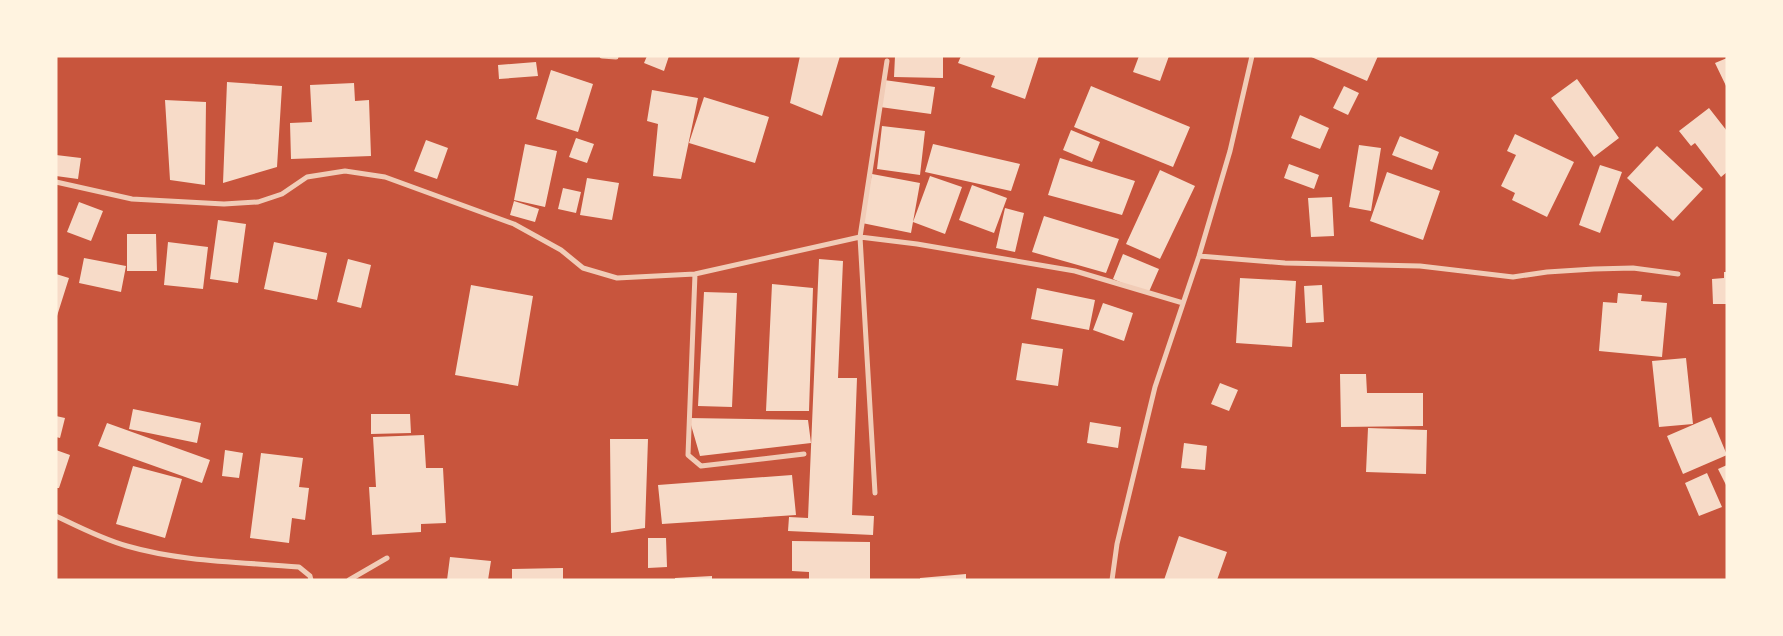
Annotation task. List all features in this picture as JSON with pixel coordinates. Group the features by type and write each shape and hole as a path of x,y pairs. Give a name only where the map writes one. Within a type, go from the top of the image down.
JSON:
{"street":[{"path":"602,56 616,57"},
{"path":"1112,580 1117,544 1155,387 1199,256 1230,151 1252,56"},
{"path":"875,493 860,237 887,61"},
{"path":"56,182 132,199 224,204 258,202 282,194 307,177 345,171 385,176 514,224 561,250 583,268 617,278 695,274 860,237 917,244 1075,271 1184,303"},
{"path":"1199,256 1285,263 1420,266 1513,277 1547,272 1633,268 1678,274"},
{"path":"695,274 688,455 701,466 804,454"},
{"path":"56,516 90,533 127,546 169,556 299,567 310,576 311,580"},
{"path":"349,580 387,558"}],"building":[{"path":"647,56 669,56 664,71 644,63"},
{"path":"800,56 840,56 822,116 790,103"},
{"path":"895,56 943,56 943,78 894,77"},
{"path":"961,56 1039,56 1025,99 991,87 995,76 958,63"},
{"path":"1139,56 1169,56 1160,81 1133,72"},
{"path":"1309,56 1378,56 1367,81"},
{"path":"1727,58 1727,88 1715,63"},
{"path":"536,62 538,76 499,79 498,65"},
{"path":"551,70 593,84 578,132 536,119"},
{"path":"1577,79 1619,138 1594,157 1551,98"},
{"path":"884,80 935,87 931,114 880,107"},
{"path":"227,82 282,86 277,167 223,183"},
{"path":"354,83 355,101 369,100 371,156 291,159 290,123 312,122 310,85"},
{"path":"1091,86 1190,127 1173,167 1074,127"},
{"path":"1344,86 1359,93 1348,115 1333,108"},
{"path":"652,90 698,98 681,179 653,176 658,124 647,121"},
{"path":"704,97 769,117 755,163 689,143"},
{"path":"165,100 206,102 205,185 170,180"},
{"path":"1709,108 1727,131 1727,172 1721,177 1695,143 1691,146 1679,131"},
{"path":"1300,115 1329,128 1320,149 1291,138"},
{"path":"882,126 925,131 920,175 877,169"},
{"path":"1071,130 1100,142 1092,162 1063,150"},
{"path":"1515,134 1574,162 1547,217 1512,200 1515,193 1501,186 1516,155 1507,151"},
{"path":"1400,136 1439,152 1432,170 1392,155"},
{"path":"576,138 594,144 587,163 569,157"},
{"path":"426,140 448,148 437,179 414,171"},
{"path":"525,144 557,151 545,207 514,200"},
{"path":"933,144 1020,164 1011,191 925,172"},
{"path":"1359,145 1381,148 1371,211 1349,207"},
{"path":"1657,146 1703,189 1673,221 1627,178"},
{"path":"56,155 81,158 78,179 56,176"},
{"path":"1060,158 1135,181 1122,215 1048,195"},
{"path":"1289,164 1319,175 1314,189 1284,178"},
{"path":"1600,165 1622,172 1600,233 1579,225"},
{"path":"1160,170 1195,186 1160,259 1126,244"},
{"path":"1387,172 1440,191 1423,240 1370,221"},
{"path":"872,174 920,183 911,233 862,223"},
{"path":"930,176 962,187 945,234 913,222"},
{"path":"587,178 619,183 612,220 580,215"},
{"path":"972,185 1007,198 994,233 959,220"},
{"path":"563,188 581,192 576,213 558,209"},
{"path":"1332,197 1334,236 1311,237 1308,198"},
{"path":"514,201 539,209 535,222 510,215"},
{"path":"79,202 103,211 91,241 67,232"},
{"path":"1005,208 1024,213 1015,252 996,248"},
{"path":"1044,216 1119,239 1106,273 1032,252"},
{"path":"218,220 246,224 238,283 210,279"},
{"path":"127,234 156,234 157,271 127,271"},
{"path":"168,242 208,247 203,289 164,285"},
{"path":"274,242 327,253 317,300 264,289"},
{"path":"1123,254 1159,269 1148,294 1113,279"},
{"path":"84,258 126,266 121,292 79,283"},
{"path":"348,259 371,265 361,308 337,302"},
{"path":"819,259 843,261 838,378 857,378 852,515 874,516 873,535 788,531 789,517 808,518"},
{"path":"1724,272 1727,272 1727,304 1713,304 1712,279 1724,278"},
{"path":"56,274 69,278 57,316 56,316"},
{"path":"1240,278 1296,281 1292,347 1236,343"},
{"path":"772,284 813,288 809,411 766,411"},
{"path":"471,285 533,296 518,386 455,375"},
{"path":"1322,285 1324,322 1306,323 1304,286"},
{"path":"1037,288 1095,300 1089,330 1031,319"},
{"path":"704,292 737,293 732,407 698,406"},
{"path":"1618,293 1642,295 1641,301 1667,303 1662,357 1599,351 1603,302 1617,303"},
{"path":"1103,303 1133,313 1124,341 1093,330"},
{"path":"1022,343 1063,349 1058,386 1016,380"},
{"path":"1686,358 1693,424 1659,427 1652,361"},
{"path":"1340,374 1366,374 1367,393 1423,393 1423,426 1341,427"},
{"path":"1220,383 1238,390 1229,411 1211,404"},
{"path":"133,409 201,423 197,443 129,429"},
{"path":"371,414 410,414 411,433 371,434"},
{"path":"56,416 65,418 60,438 56,437"},
{"path":"1711,417 1727,455 1683,474 1667,436"},
{"path":"689,418 808,420 811,443 700,456"},
{"path":"1090,422 1121,427 1118,448 1087,443"},
{"path":"107,423 210,460 202,483 98,446"},
{"path":"1368,428 1427,430 1426,474 1366,472"},
{"path":"424,435 426,468 443,468 446,523 421,524 421,532 372,535 369,487 376,487 373,437"},
{"path":"610,439 648,439 645,528 611,533"},
{"path":"1184,443 1207,446 1205,470 1181,468"},
{"path":"56,450 70,455 59,488 56,488"},
{"path":"225,450 243,453 239,478 222,476"},
{"path":"261,453 303,458 299,487 309,488 305,520 292,518 289,543 250,538"},
{"path":"1727,465 1727,487 1718,469"},
{"path":"133,466 182,479 165,538 116,524"},
{"path":"1707,473 1722,507 1699,516 1685,483"},
{"path":"792,475 796,515 662,524 658,485"},
{"path":"1179,536 1227,552 1217,580 1164,580"},
{"path":"648,538 666,538 667,567 648,568"},
{"path":"792,541 870,542 870,580 809,580 809,572 792,571"},
{"path":"450,557 491,561 488,580 447,580"},
{"path":"563,568 563,580 512,580 512,569"},
{"path":"966,574 966,580 920,580 920,578"},
{"path":"712,576 712,580 675,580 675,578"}]}
